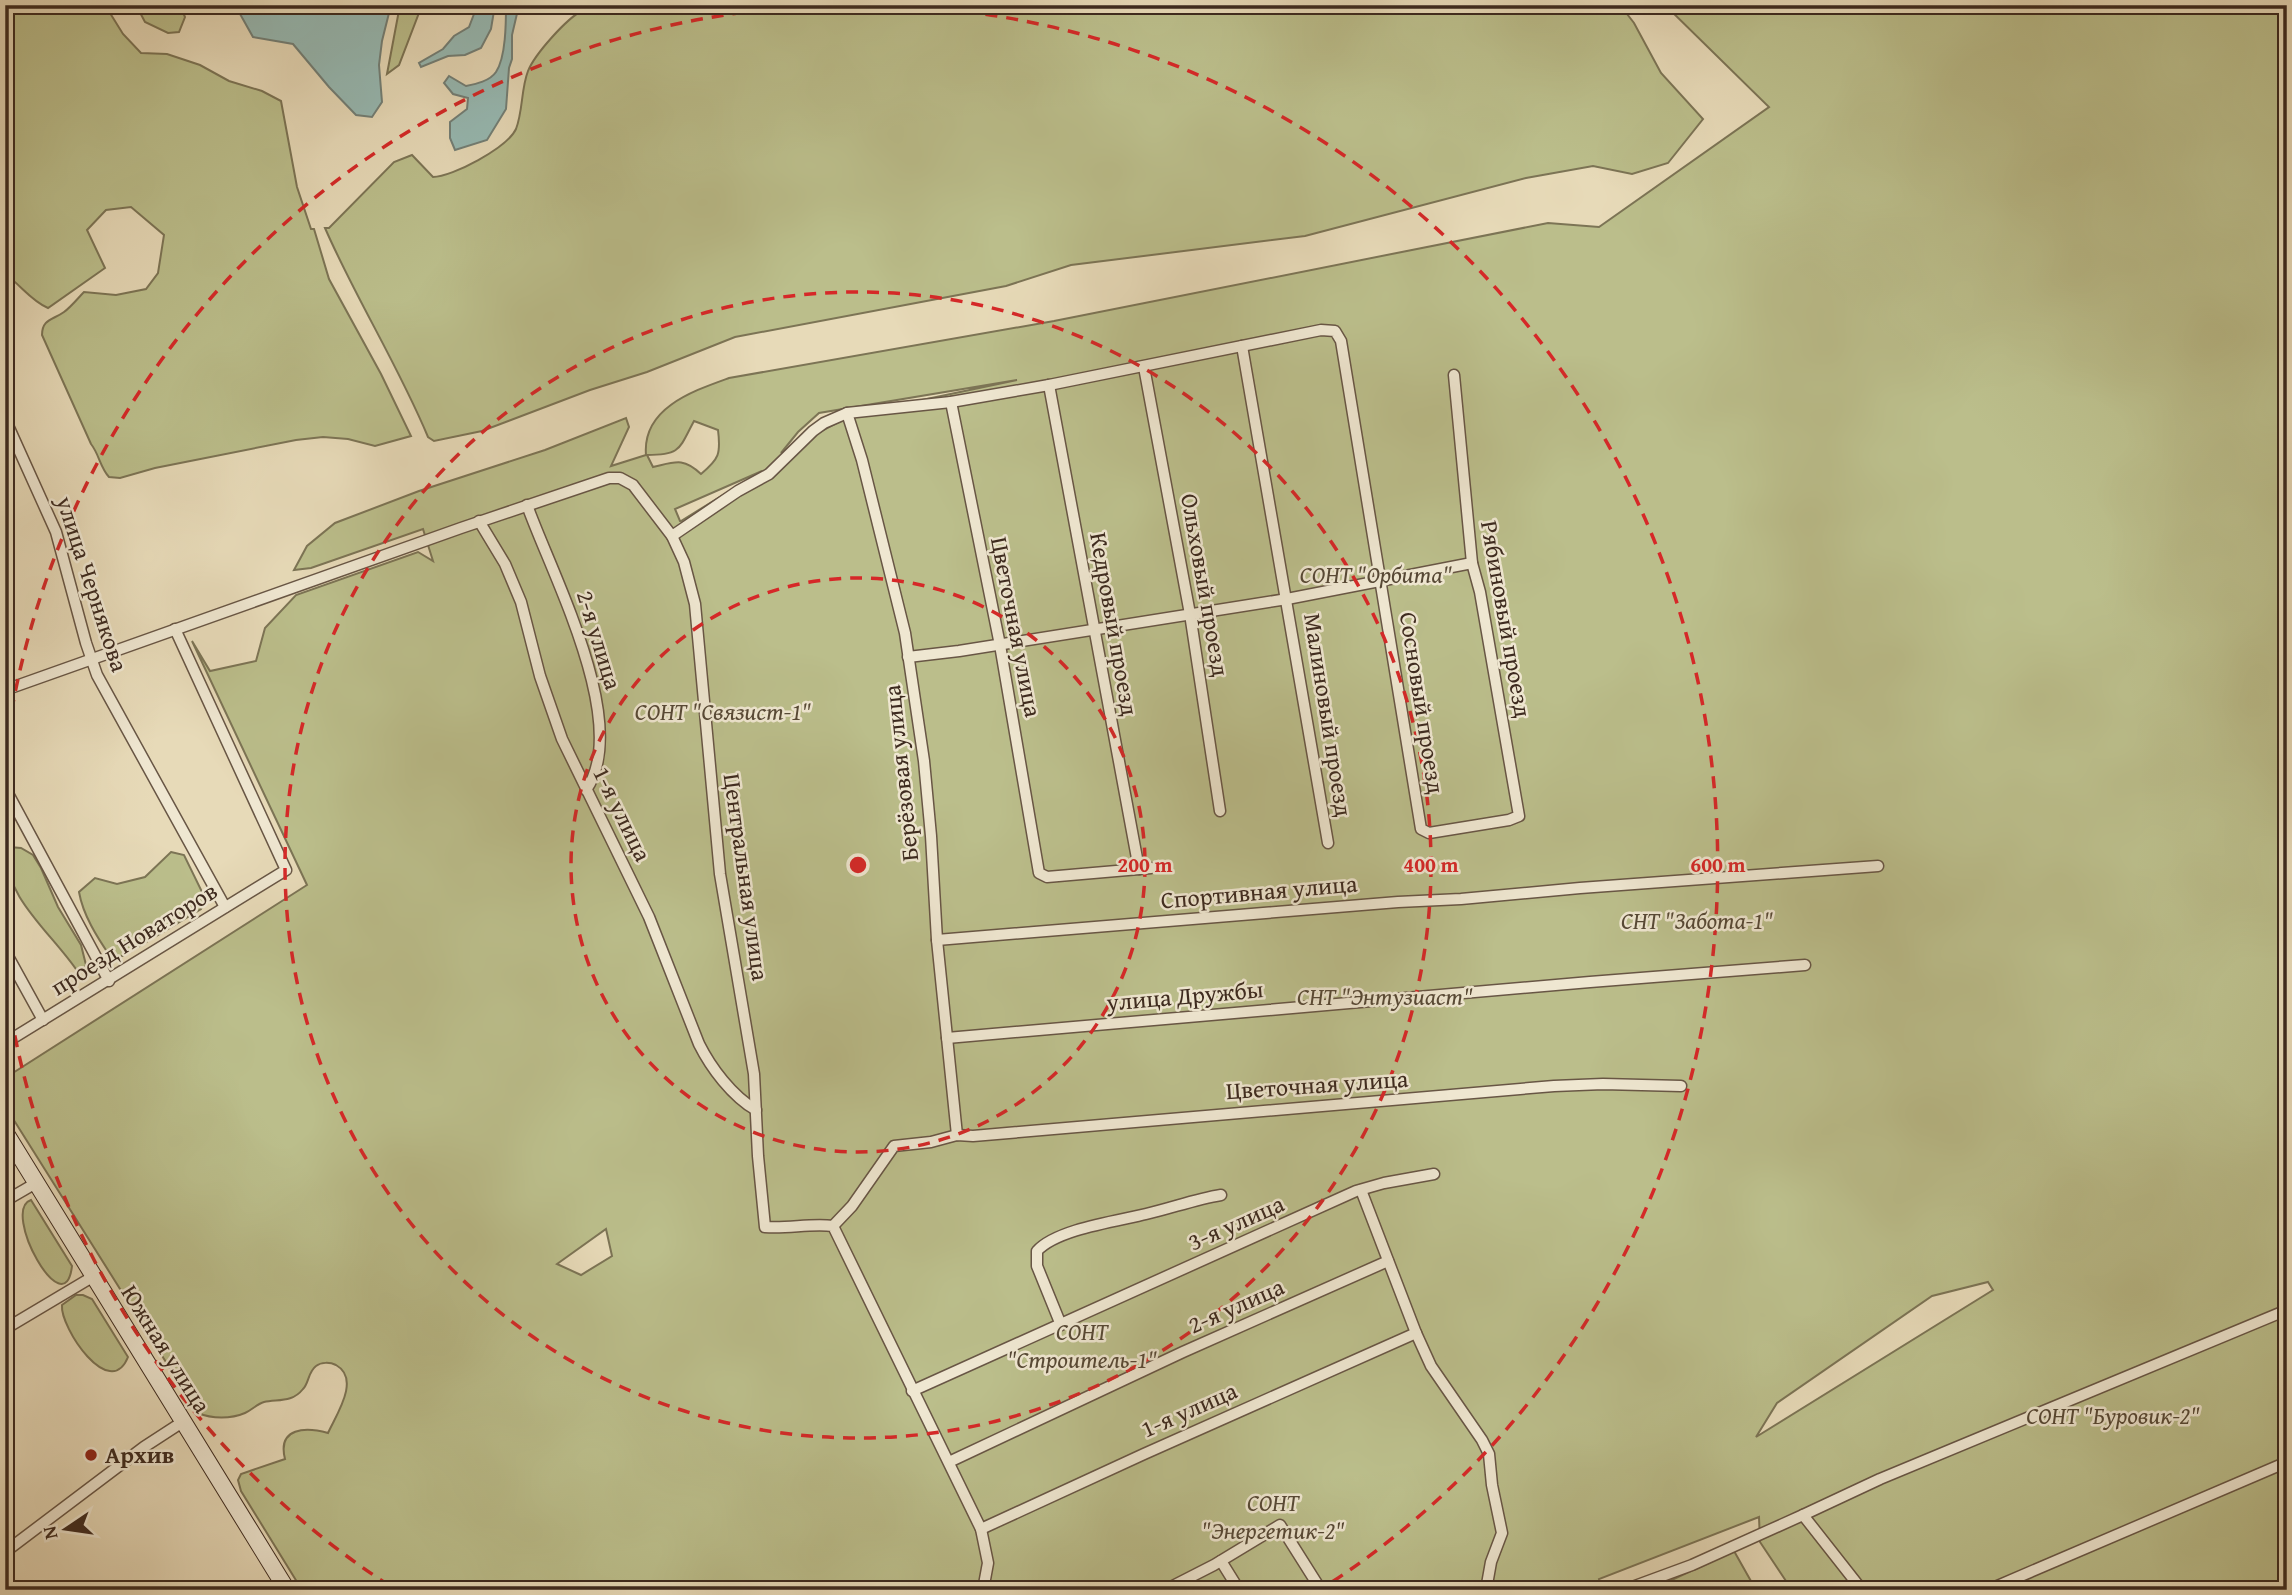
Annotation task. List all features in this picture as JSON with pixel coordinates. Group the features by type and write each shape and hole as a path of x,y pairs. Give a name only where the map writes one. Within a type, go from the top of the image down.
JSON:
{"main road":[{"name":"Южная улица","path":"5,1132 287,1590"}],"street":[{"name":"Сосновый проезд","path":"1242,346 1321,330 1335,331 1341,341 1421,829 1429,833 1467,826"},
{"path":"672,536 738,491 769,474 813,431 847,413 951,402 1144,367 1242,346"},
{"name":"Малиновый проезд","path":"1242,346 1328,842"},
{"name":"Ольховый проезд","path":"1144,367 1190,614 1220,811"},
{"name":"Рябиновый проезд","path":"1454,375 1472,563 1480,592 1519,816 1467,826"},
{"name":"Кедровый проезд","path":"1049,385 1139,869"},
{"name":"Цветочная улица","path":"951,402 1000,645 1040,873 1047,877 1151,868"},
{"name":"Берёзовая улица","path":"847,413 855,434 889,566 908,657 925,774 937,940 957,1135"},
{"name":"улица Чернякова","path":"5,419 56,532 97,675 225,908"},
{"name":"Центральная улица","path":"527,505 609,478 620,478 632,485 672,536 684,562 695,604 720,874 749,1042 765,1227 785,1229 833,1226"},
{"path":"5,690 527,505"},
{"name":"2-я улица","path":"527,505 572,615 595,697 600,747 597,769 586,790"},
{"name":"1-я улица","path":"479,521 505,564 521,602 562,739 649,918 704,1053 737,1097 756,1110"},
{"path":"908,657 1287,599 1472,563"},
{"name":"проезд Новаторов","path":"5,1043 286,870 175,629"},
{"path":"5,788 109,981"},
{"name":"Спортивная улица","path":"937,940 1878,866"},
{"path":"5,951 43,1020"},
{"name":"улица Дружбы","path":"947,1038 1805,965"},
{"name":"Цветочная улица","path":"833,1226 852,1206 894,1146 931,1142 957,1135 972,1136 1554,1086 1681,1086"},
{"name":"3-я улица","path":"912,1391 1361,1189 1434,1174"},
{"path":"5,1201 36,1183"},
{"path":"1361,1189 1416,1333 1439,1379 1467,1417 1489,1454 1492,1485 1502,1532 1491,1562 1486,1590"},
{"name":"3-я улица","path":"1061,1325 1037,1266 1037,1251 1041,1247 1055,1239 1102,1223 1222,1195"},
{"path":"833,1226 981,1530 988,1563 983,1590"},
{"name":"2-я улица","path":"949,1462 1195,1347 1388,1261"},
{"path":"5,1329 94,1276"},
{"path":"1624,1590 1692,1565 1880,1479 2287,1310"},
{"name":"1-я улица","path":"981,1530 1416,1333"},
{"path":"5,1552 144,1447 184,1421"},
{"path":"1988,1590 2287,1462"},
{"path":"1803,1515 1861,1590"},
{"path":"1165,1590 1222,1561 1280,1525 1321,1590"},
{"path":"1222,1561 1239,1590"}],"green space":[{"path":"5,5 105,5 123,34 141,53 167,54 200,65 229,81 262,91 281,101 297,187 311,229 314,229 329,279 381,374 411,436 375,446 348,439 323,437 296,440 155,468 120,478 109,477 91,444 42,330 46,323 67,310 84,292 116,295 146,289 158,273 164,235 131,207 106,210 87,230 105,268 48,308 5,274"},
{"path":"136,5 180,5 185,17 179,32 168,33 145,22"},
{"path":"400,5 422,5 399,65 387,74"},
{"path":"598,5 1620,5 1634,23 1661,73 1703,119 1668,163 1632,174 1593,166 1526,178 1305,236 1071,265 1006,286 735,337 647,372 590,390 482,431 434,441 428,437 325,228 329,228 394,162 412,155 433,177 442,176 478,160 502,145 516,129 528,71 537,56 568,21 583,10"},
{"path":"1665,5 2287,5 2287,1590 1792,1590 1760,1542 1759,1517 1599,1579 1602,1590 302,1590 241,1491 238,1480 241,1474 285,1459 285,1441 289,1435 303,1430 328,1433 347,1388 343,1371 334,1364 320,1364 311,1371 303,1389 294,1397 264,1402 245,1413 228,1417 198,1413 5,1106 5,1078 307,885 192,641 210,671 256,661 265,628 296,595 418,552 433,561 423,529 311,568 294,570 307,546 335,523 419,491 545,450 626,418 629,427 611,466 646,455 647,439 652,425 661,413 686,396 729,378 1054,321 1548,223 1599,227 1769,107","holes":["1017,380 851,415 781,453 798,432 819,413","694,421 718,430 719,451 712,464 701,474 684,463 653,467 647,455 667,454 682,444","762,471 681,521 675,509","606,1229 612,1256 581,1275 557,1264","1988,1282 1993,1290 1756,1437 1777,1403 1932,1296"]},
{"path":"21,848 33,855 41,868 58,907 81,945 86,965 83,971 78,972 21,900 7,867 5,849"},
{"path":"171,852 184,855 205,898 201,909 123,956 110,956 87,917 79,892 95,878 117,884 145,877"},
{"path":"31,1200 72,1266 67,1281 58,1283 48,1275 29,1242 23,1223 24,1208"},
{"path":"76,1295 92,1299 128,1357 120,1369 110,1371 99,1366 77,1343 69,1329 62,1305"},
{"path":"1734,1551 1756,1590 1650,1590"}],"water":[{"path":"235,5 391,5 379,65 382,102 372,117 356,115 293,44 253,37"},
{"path":"472,5 495,5 491,29 481,48 465,55 448,56 421,67 419,63 443,49 454,36 469,27 474,14"},
{"path":"506,5 519,5 512,35 506,109 487,140 455,150 450,138 450,122 467,109 468,98 453,94 444,83 449,76 466,86 487,80 496,72 504,49"}],"place":[{"name":"Архив","path":"91,1455"}],"park label":[{"name":"СОНТ \"Орбита\"","path":"1376,575"},
{"name":"СОНТ \"Связист-1\"","path":"723,712"},
{"name":"СНТ \"Забота-1\"","path":"1697,921"},
{"name":"СНТ \"Энтузиаст\"","path":"1385,997"},
{"name":"СОНТ \"Строитель-1\"","path":"1082,1346"},
{"name":"СОНТ \"Буровик-2\"","path":"2113,1416"},
{"name":"СОНТ \"Энергетик-2\"","path":"1273,1517"}]}
